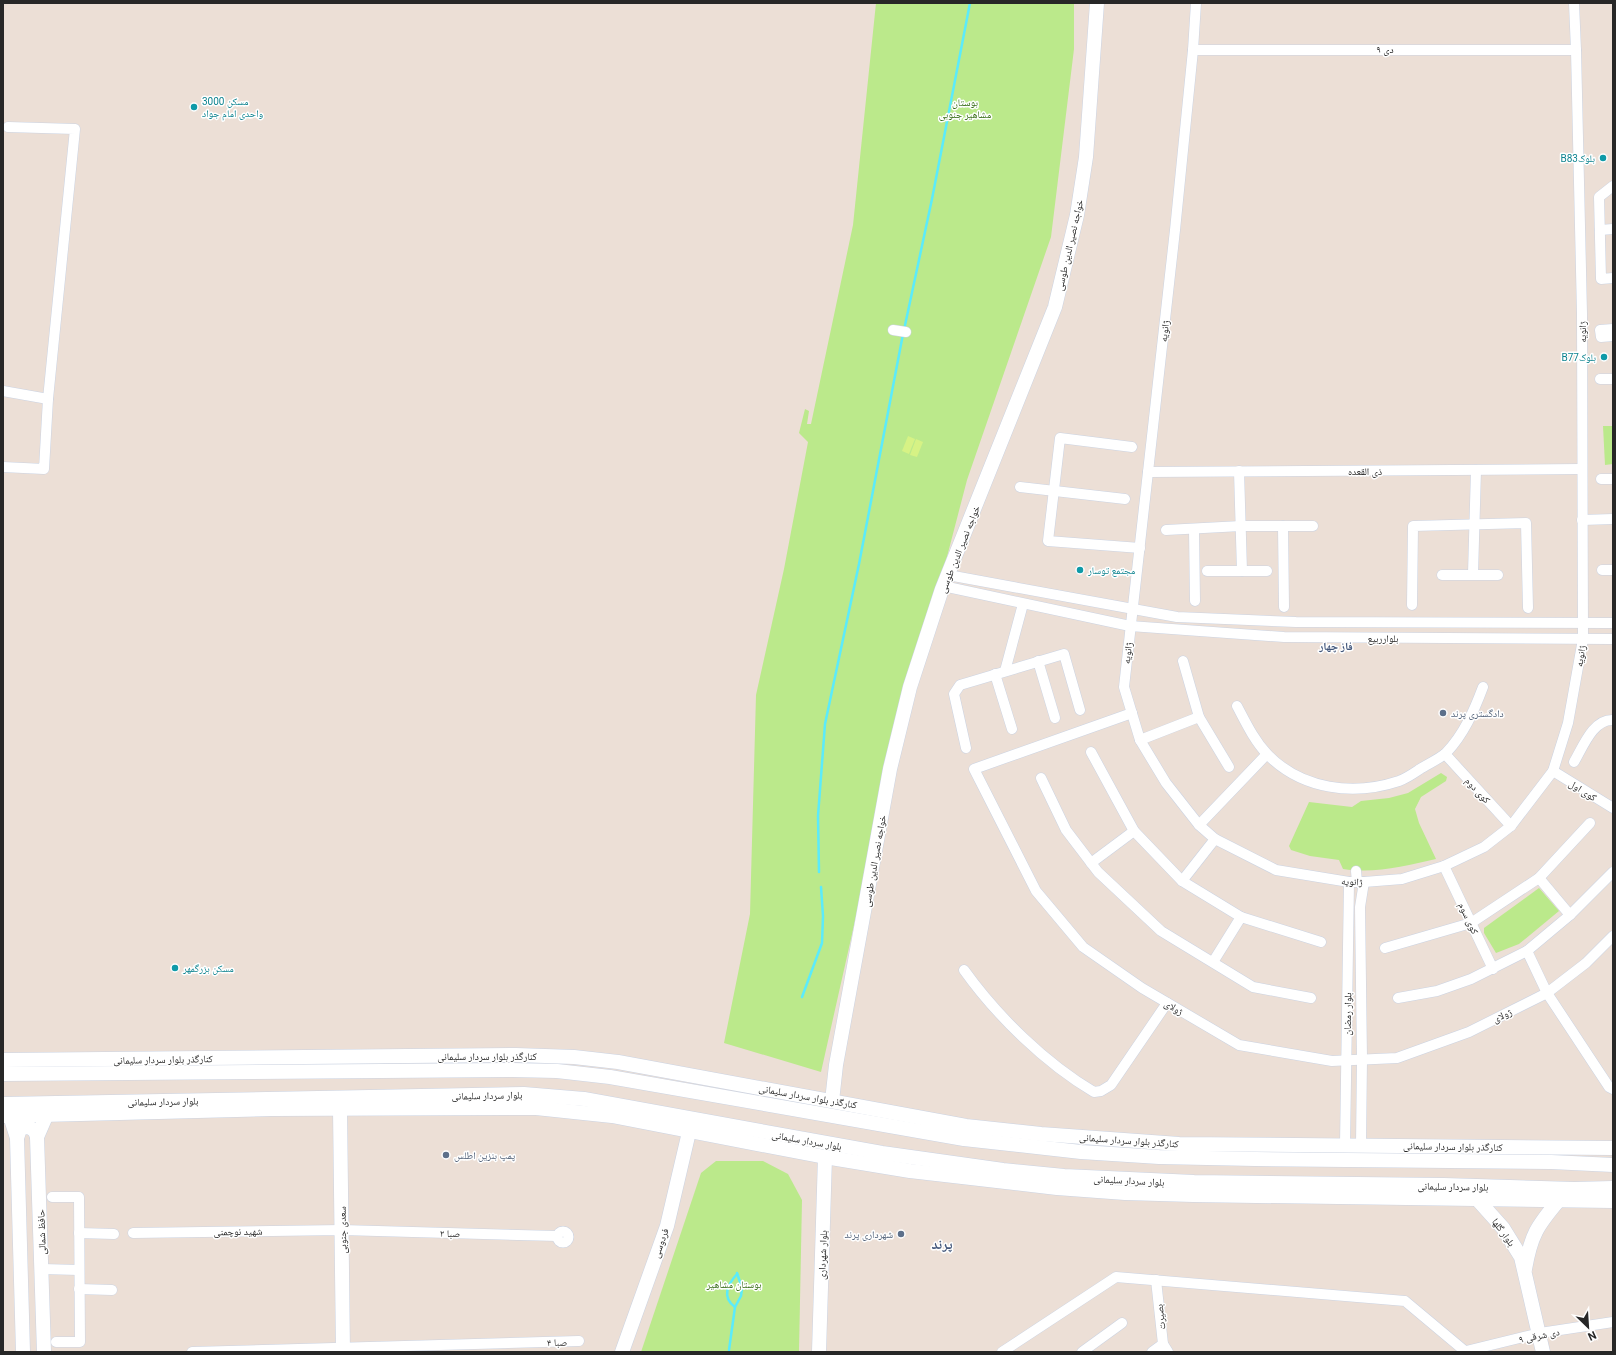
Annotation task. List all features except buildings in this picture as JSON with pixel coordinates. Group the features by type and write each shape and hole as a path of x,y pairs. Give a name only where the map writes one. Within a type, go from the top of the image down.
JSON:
{"street":[{"name":"خواجه نصیر الدین طوسی","path":"832,1101 836,1065 890,769 910,687 945,581 1055,307 1077,215 1086,157 1097,3"},
{"name":"ژانویه","path":"1196,3 1193,50 1124,687 1140,740 1166,784 1199,825 1216,839 1276,870 1356,882 1402,879 1444,866 1484,847 1511,826 1553,771 1568,723 1583,639 1582,314 1574,3"},
{"name":"۹ دی","path":"1193,50 1576,50"},
{"path":"3,467 44,469 48,399 75,129 8,127"},
{"path":"1613,186 1599,197 1601,279 1613,278"},
{"path":"1600,230 1613,229"},
{"path":"1613,329 1600,330 1601,337 1613,336"},
{"path":"893,330 906,332"},
{"path":"1600,379 1613,379"},
{"path":"3,391 48,399"},
{"path":"1132,447 1060,438 1048,541 1140,548"},
{"name":"ذی القعده","path":"1148,472 1582,469"},
{"path":"1473,574 1476,470"},
{"path":"1239,472 1242,571"},
{"path":"1601,479 1613,479"},
{"path":"1020,487 1125,499"},
{"path":"1582,520 1613,519"},
{"path":"1412,605 1412,526 1526,523 1528,608"},
{"path":"1166,530 1241,526 1313,526"},
{"path":"1283,526 1284,607"},
{"path":"1194,529 1195,601"},
{"path":"1602,570 1613,570"},
{"path":"1207,571 1266,572"},
{"path":"1442,575 1498,575"},
{"name":"بلوارربیع","path":"945,581 1023,604 1130,626 1296,637 1613,639"},
{"name":"بلوارربیع","path":"945,581 1177,617 1296,622 1613,623"},
{"path":"1005,671 1023,604"},
{"path":"1296,622 1296,637"},
{"path":"966,748 954,694 960,685 1064,654 1080,710"},
{"path":"1038,661 1055,718"},
{"path":"1184,661 1199,717 1229,767"},
{"path":"995,674 1012,729"},
{"path":"1237,706 1252,734 1267,754 1295,775 1318,785 1347,790 1374,787 1401,780 1445,754 1471,718 1482,687"},
{"name":"ژولای","path":"1132,713 974,769 1036,891 1083,947 1142,988 1239,1045 1332,1061 1397,1058 1468,1032 1547,993 1586,963 1613,936"},
{"path":"1140,740 1199,717"},
{"path":"1574,762 1595,727 1609,720 1613,720"},
{"path":"1092,752 1134,831 1182,881 1241,917 1321,942"},
{"path":"1199,825 1267,754"},
{"name":"کوی دوم","path":"1445,754 1511,826"},
{"name":"کوی اول","path":"1553,771 1613,808"},
{"path":"1041,778 1066,830 1091,863 1103,877 1161,931 1253,987 1311,998"},
{"path":"1386,948 1471,922 1539,878 1590,823"},
{"path":"1091,863 1134,831"},
{"path":"1182,881 1216,839"},
{"name":"کوی سوم","path":"1444,866 1493,969"},
{"path":"1356,871 1356,882"},
{"path":"1398,998 1437,991 1493,969 1527,951 1570,915 1613,872"},
{"path":"1539,878 1570,915"},
{"name":"بلوار رمضان","path":"1356,882 1360,907 1362,1059 1361,1145"},
{"name":"بلوار رمضان","path":"1345,1145 1346,1060 1356,882"},
{"path":"1213,962 1241,917"},
{"path":"1527,951 1547,993 1609,1087 1613,1089"},
{"path":"964,970 983,997 1012,1027 1044,1055 1094,1092 1101,1091 1111,1085 1167,1003"},
{"name":"کنارگذر بلوار سردار سلیمانی","path":"3,1060 516,1055 574,1057 618,1062 966,1126 1040,1134 1179,1144 1613,1148"},
{"path":"335,1057 370,1070 404,1056"},
{"path":"3,1074 370,1070 557,1071 603,1076 798,1111 999,1144 1159,1157 1566,1162 1613,1165"},
{"name":"بلوار سردار سلیمانی","path":"5,1112 524,1094 584,1099 675,1114 726,1126 902,1156 1002,1170 1064,1176 1135,1181 1574,1189 1613,1188"},
{"path":"17,1138 5,1112 47,1114 340,1109 536,1108 612,1116 825,1157 992,1182 1080,1190 1148,1194 1613,1201"},
{"name":"سعدی جنوبی","path":"340,1109 343,1350"},
{"name":"حافظ شمالی","path":"44,1352 37,1137 47,1114"},
{"path":"966,1126 999,1144 1040,1134"},
{"path":"23,1352 17,1138 20,1129 29,1127 33,1129 37,1137"},
{"name":"فردوسی","path":"622,1352 666,1226 689,1132"},
{"path":"746,1143 778,1135"},
{"path":"1566,1148 1566,1162"},
{"name":"بلوار شهرداری","path":"819,1352 825,1157"},
{"path":"1357,1197 1380,1185 1400,1198"},
{"path":"52,1197 79,1197 80,1342 56,1342"},
{"name":"بلوار گلها","path":"1477,1199 1490,1212 1513,1243 1521,1257 1543,1352"},
{"name":"بلوار گلها","path":"1525,1269 1530,1243 1536,1228 1559,1200"},
{"name":"شهید نوچمنی","path":"133,1233 342,1230"},
{"name":"صبا ۲","path":"342,1230 558,1236"},
{"path":"79,1233 114,1234"},
{"path":"21,1268 42,1270 79,1270"},
{"path":"1002,1352 1116,1277 1405,1301 1466,1352"},
{"name":"بصیرت","path":"1156,1280 1166,1348"},
{"path":"79,1289 112,1290"},
{"path":"1082,1352 1122,1323"},
{"name":"۹ دی شرقی","path":"1466,1352 1540,1334 1613,1324"},
{"name":"صبا ۴","path":"192,1352 343,1350 579,1341"},
{"path":"1152,1352 1166,1348"}],"green space":[{"name":"بوستان مشاهیر جنوبی","path":"876,3 1074,3 1074,49 1051,237 967,480 873,841 821,1072 724,1043 750,914 756,695 784,569 808,442 799,433 805,409 809,411 807,424 811,424 853,225"},
{"path":"1603,426 1613,426 1613,464 1605,465"},
{"path":"908,436 915,439 909,454 902,451"},
{"path":"916,439 923,442 917,457 910,455"},
{"path":"1441,773 1447,777 1446,781 1421,797 1415,809 1419,823 1436,859 1378,870 1366,871 1343,869 1339,860 1310,856 1291,850 1289,846 1309,802 1352,807 1361,801 1389,798 1408,793"},
{"path":"1539,888 1559,911 1519,944 1496,953 1484,933 1484,928"},
{"name":"بوستان مشاهیر","path":"716,1161 763,1161 788,1174 802,1200 799,1352 641,1352 701,1173"}],"waterway":[{"path":"904,330 932,199 970,3"},
{"path":"819,872 818,816 825,724 859,564 903,334"},
{"path":"802,997 822,943 823,916 821,887"},
{"path":"729,1350 735,1307 741,1296 742,1288 737,1273"},
{"path":"735,1307 728,1299 727,1290 737,1274"}],"place":[{"name":"مسکن 3000 واحدی امام جواد","path":"194,107"},
{"name":"B83بلوک","path":"1603,158"},
{"name":"B77بلوک","path":"1604,357"},
{"name":"مجتمع توسار","path":"1080,570"},
{"name":"دادگستری پرند","path":"1443,713"},
{"name":"مسکن بزرگمهر","path":"175,968"},
{"name":"پمپ بنزین اطلس","path":"446,1155"},
{"name":"شهرداری پرند","path":"901,1234"}],"district":[{"name":"فاز چهار","path":"1336,646"},
{"name":"پرند","path":"942,1244"}]}
